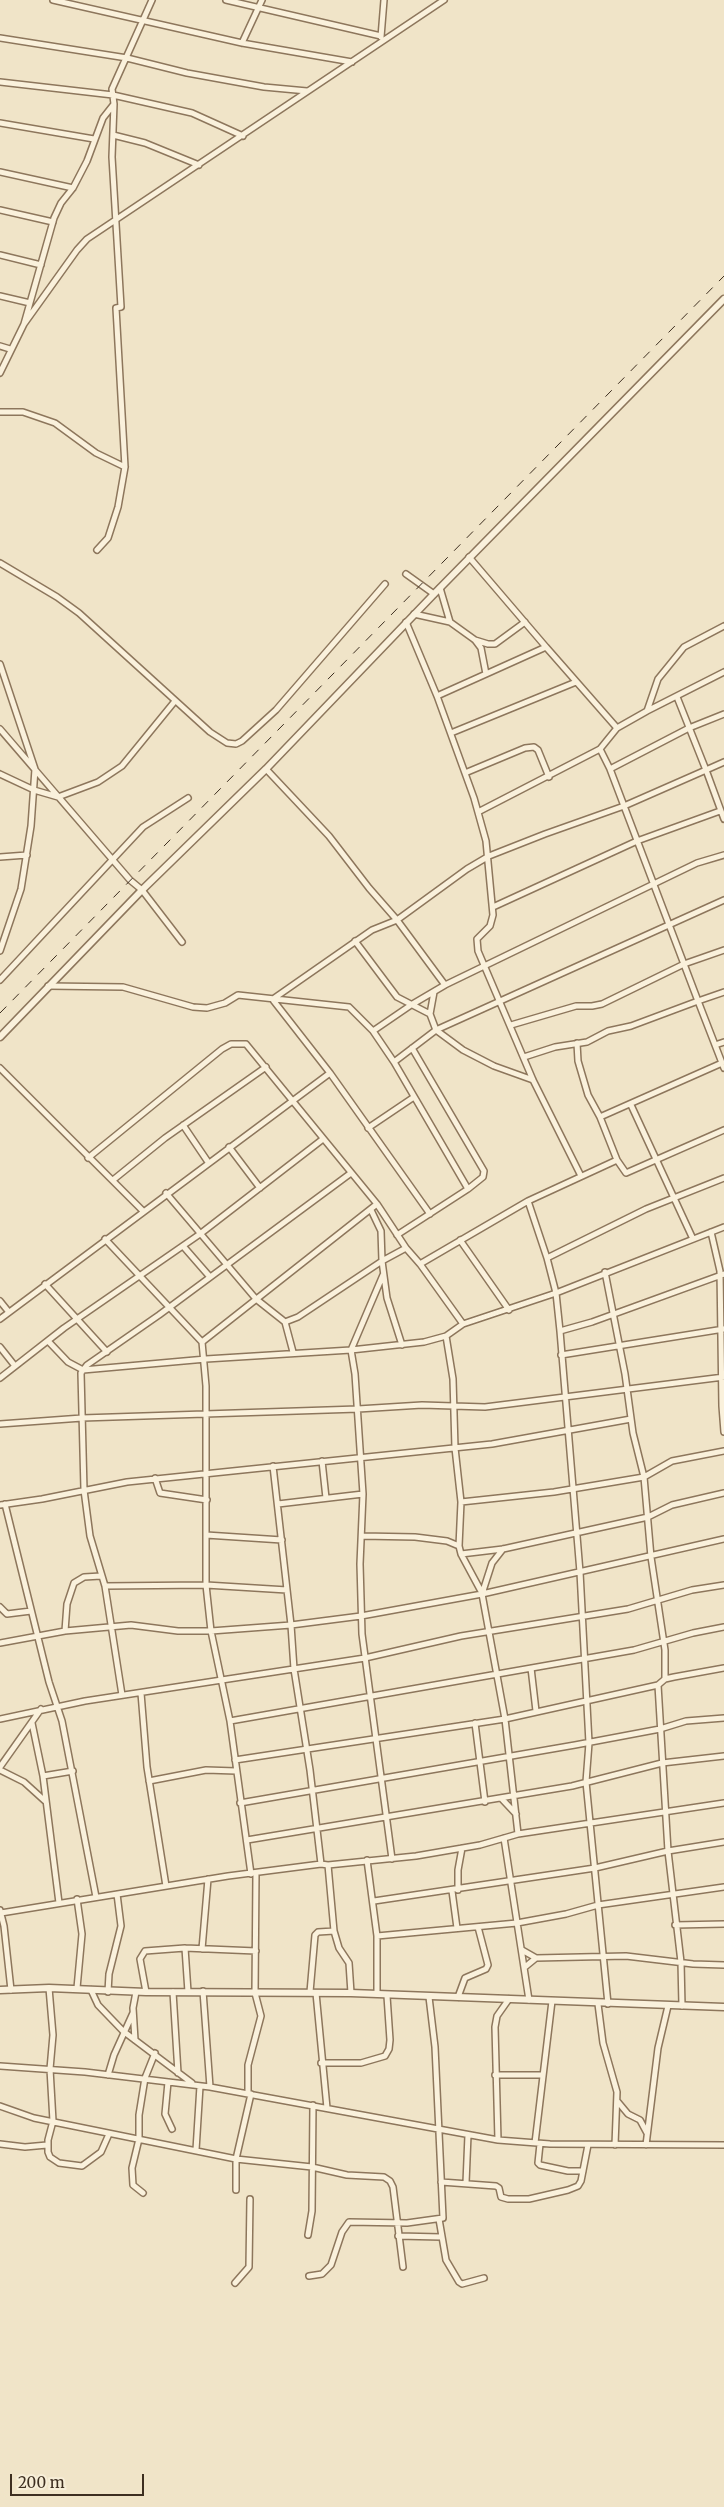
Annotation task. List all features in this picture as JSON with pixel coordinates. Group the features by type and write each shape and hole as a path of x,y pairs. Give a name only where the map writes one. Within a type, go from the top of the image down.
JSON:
{"street":[{"path":"52,0 242,43 352,62"},
{"path":"96,550 108,538 116,515 125,466 116,308 121,307 112,157 114,104 112,89 152,0"},
{"path":"226,0 381,36"},
{"path":"242,43 262,0"},
{"path":"381,43 384,0"},
{"path":"0,372 24,324 87,239 444,0"},
{"path":"0,38 127,58 187,73 264,87 308,91"},
{"path":"0,82 113,95 192,113 243,136"},
{"path":"24,324 60,203 73,188 87,161 103,118 114,104"},
{"path":"0,123 94,139"},
{"path":"114,135 145,143 199,165"},
{"path":"0,172 73,188"},
{"path":"0,210 53,222"},
{"path":"0,255 40,265"},
{"path":"0,296 30,303"},
{"path":"0,1037 142,890 266,769 406,622 724,299"},
{"path":"0,346 10,349"},
{"path":"0,412 23,412 55,423 96,453 125,466"},
{"path":"469,558 617,728"},
{"path":"0,562 57,596 79,613 175,701 221,740 236,744 242,741 276,710 385,584"},
{"path":"406,574 422,583 434,594"},
{"path":"440,588 450,622"},
{"path":"414,614 450,622 475,640 481,648 486,674"},
{"path":"406,622 437,696 465,774 478,812 489,856 493,920 480,935 476,943 533,1080 581,1176"},
{"path":"475,640 495,644 525,622"},
{"path":"647,711 663,670 684,647 724,626"},
{"path":"437,696 546,647"},
{"path":"0,664 35,769 21,889 0,951"},
{"path":"478,812 600,749 617,728 724,672"},
{"path":"450,733 576,682"},
{"path":"493,907 638,841 723,815 677,697"},
{"path":"0,774 34,790 58,797 98,782 122,766 175,701"},
{"path":"610,769 690,728 724,714"},
{"path":"0,729 130,880 142,890 182,942"},
{"path":"465,774 525,748 534,747 538,750 549,777"},
{"path":"600,749 610,769 638,841 668,925 723,1066 600,1117"},
{"path":"273,1000 356,941 379,926 397,920 441,886 489,856 624,806 724,762"},
{"path":"266,769 329,836 369,888 397,920 445,985"},
{"path":"0,980 143,827 188,798"},
{"path":"0,857 26,855"},
{"path":"372,1031 445,985 654,883 697,863 724,855"},
{"path":"394,1062 436,1030 500,1003 724,900"},
{"path":"356,941 396,995 430,1014"},
{"path":"511,1024 576,1006 602,1004 684,964 724,950"},
{"path":"48,986 123,987 193,1007 207,1008 224,1003 238,995 347,1006 372,1031 394,1062 468,1189"},
{"path":"434,991 430,1014 436,1030 463,1050 494,1066 533,1080"},
{"path":"524,1057 555,1047 577,1044 724,992"},
{"path":"273,1000 330,1073 430,1214"},
{"path":"714,1045 724,1042"},
{"path":"88,1158 231,1044 246,1044 377,1204 406,1248 420,1264 463,1324"},
{"path":"577,1044 579,1068 588,1095 600,1117 617,1160 626,1173 656,1158 724,1130"},
{"path":"397,1235 468,1189 481,1179 484,1173 412,1048"},
{"path":"0,1068 143,1211"},
{"path":"113,1180 182,1126 266,1068"},
{"path":"0,1318 330,1073"},
{"path":"368,1128 414,1097"},
{"path":"631,1104 693,1239"},
{"path":"182,1126 208,1162"},
{"path":"0,1378 78,1319 140,1278 200,1234 323,1139"},
{"path":"229,1147 260,1188"},
{"path":"420,1264 528,1201 617,1160"},
{"path":"122,1695 105,1586 90,1536 84,1490 81,1377 83,1370 351,1173"},
{"path":"547,1258 674,1196 724,1178"},
{"path":"166,1193 256,1299 285,1322 293,1352"},
{"path":"528,1201 547,1258 556,1293 560,1331 578,1532 589,1743 586,1782 608,2004"},
{"path":"202,1342 377,1204"},
{"path":"371,1210 383,1239 382,1261 387,1298 402,1345"},
{"path":"48,1341 68,1362 83,1370 293,1352 351,1350 402,1345 446,1336 463,1324 556,1293 605,1272 724,1227"},
{"path":"711,1232 722,1275 724,1432"},
{"path":"105,1239 202,1342 206,1359 206,1585 210,1631 230,1721 240,1803 254,1874 256,1951 254,1993 262,2016 248,2065 249,2093 236,2159 236,2190"},
{"path":"460,1240 509,1310"},
{"path":"183,1246 210,1277"},
{"path":"285,1322 298,1317 382,1261 406,1248"},
{"path":"605,1272 620,1346 631,1419 644,1478 651,1557 663,1629 665,1679"},
{"path":"383,1275 351,1350 358,1409 363,1494 361,1616 375,1739 388,1816 392,1859"},
{"path":"560,1331 592,1322 722,1275"},
{"path":"45,1284 107,1352"},
{"path":"0,1301 8,1311"},
{"path":"561,1355 722,1330"},
{"path":"446,1336 453,1379 454,1448 461,1502 461,1554 482,1594 490,1631 505,1719 518,1834"},
{"path":"0,1347 15,1366"},
{"path":"0,1424 82,1418 454,1404 485,1407 626,1388 723,1378"},
{"path":"96,1897 73,1771 58,1707 49,1682 39,1635 2,1505 154,1478 454,1448 568,1432 631,1419"},
{"path":"461,1502 574,1489 644,1478 672,1461 724,1451"},
{"path":"322,1461 326,1498"},
{"path":"273,1466 292,1625 294,1669 313,1791 321,1864"},
{"path":"154,1478 160,1493 207,1500"},
{"path":"278,1504 363,1494"},
{"path":"461,1554 503,1549 648,1517 672,1505 724,1494"},
{"path":"206,1535 282,1540"},
{"path":"362,1536 415,1537 447,1541 460,1546"},
{"path":"0,1643 64,1631 142,1625 178,1631 210,1631 292,1625 361,1616 482,1594 724,1539"},
{"path":"482,1594 492,1563 503,1549"},
{"path":"64,1631 67,1604 74,1583 84,1576 101,1576"},
{"path":"105,1586 206,1585 287,1590"},
{"path":"0,1719 122,1695 365,1658 418,1645 490,1631 563,1621 581,1615 628,1609 657,1602 692,1590 724,1585"},
{"path":"0,1607 7,1614 31,1611"},
{"path":"230,1721 663,1643 693,1633 724,1627"},
{"path":"531,1668 536,1711"},
{"path":"235,1760 505,1719 586,1699 658,1685 665,1679 724,1668"},
{"path":"658,1685 668,1850 675,1925 681,1962 682,2006"},
{"path":"142,1692 149,1781 166,1886"},
{"path":"41,1710 0,1769 24,1782 45,1801"},
{"path":"240,1803 589,1743 660,1729 686,1721 724,1718"},
{"path":"32,1723 42,1776 59,1903"},
{"path":"475,1723 485,1802"},
{"path":"247,1840 485,1802 514,1794 586,1782 662,1763 724,1756"},
{"path":"149,1781 206,1770 236,1771"},
{"path":"42,1776 73,1771"},
{"path":"501,1798 516,1814"},
{"path":"11,1990 0,1912 208,1879 321,1864 392,1859 462,1848 518,1834 591,1825 724,1803"},
{"path":"504,1838 529,2000"},
{"path":"374,1902 455,1891 510,1879 595,1868 668,1850 724,1842"},
{"path":"457,1928 455,1891 462,1848"},
{"path":"367,1860 377,1936 377,1994"},
{"path":"328,1865 334,1931 339,1948 349,1963 351,1993"},
{"path":"202,1949 208,1879"},
{"path":"377,1936 517,1923 566,1914 598,1905 724,1887"},
{"path":"108,1992 109,1974 121,1926 117,1894"},
{"path":"77,1899 82,1934 77,1988"},
{"path":"675,1925 724,1924"},
{"path":"458,1997 461,1983 465,1978 486,1969 488,1965 478,1928"},
{"path":"327,2108 313,1992 315,1935 318,1932 334,1931"},
{"path":"146,1992 140,1959 142,1953 155,1949 184,1948 256,1951"},
{"path":"184,1948 188,1992"},
{"path":"522,1950 536,1958 602,1956 724,1965"},
{"path":"524,1966 536,1958"},
{"path":"49,1988 53,2019 50,2069 53,2121 47,2145 50,2157 59,2163 82,2166 101,2152 109,2134"},
{"path":"0,1990 77,1988 108,1992 313,1992 598,2004 724,2007"},
{"path":"90,1990 98,2005 123,2031 155,2053 178,2073 197,2085"},
{"path":"203,1991 210,2087"},
{"path":"136,1992 133,2013 136,2040"},
{"path":"173,1992 178,2073"},
{"path":"322,2063 361,2063 385,2056 389,2049 390,2040 387,1996"},
{"path":"309,2276 322,2274 331,2265 347,2223 356,2220 397,2223 444,2218 437,2129 435,2047 430,1997"},
{"path":"498,2140 496,2020 509,1999"},
{"path":"552,2001 537,2144 538,2163 568,2171 583,2171"},
{"path":"598,2004 603,2043 615,2082 618,2102 615,2145"},
{"path":"646,2145 658,2048 668,2006"},
{"path":"108,2075 123,2031 133,2013"},
{"path":"143,2193 133,2185 132,2174 139,2139 139,2115 145,2078 155,2053"},
{"path":"0,2066 145,2078 197,2085 498,2140 537,2144 588,2145 724,2144"},
{"path":"496,2075 543,2075"},
{"path":"168,2082 165,2114 172,2129"},
{"path":"196,2150 197,2085"},
{"path":"618,2102 628,2114 640,2120 647,2133"},
{"path":"308,2235 312,2211 313,2105"},
{"path":"0,2106 34,2118 236,2159 312,2167 342,2174 367,2175 388,2179 393,2187 403,2267"},
{"path":"466,2183 468,2135"},
{"path":"0,2144 24,2147 47,2145"},
{"path":"441,2182 497,2186 500,2196 503,2198 530,2198 578,2186 588,2145"},
{"path":"235,2283 249,2267 250,2198"},
{"path":"439,2220 446,2260 460,2284 484,2278"},
{"path":"398,2236 441,2237"}],"railway":[{"path":"0,1013 724,276"}]}
